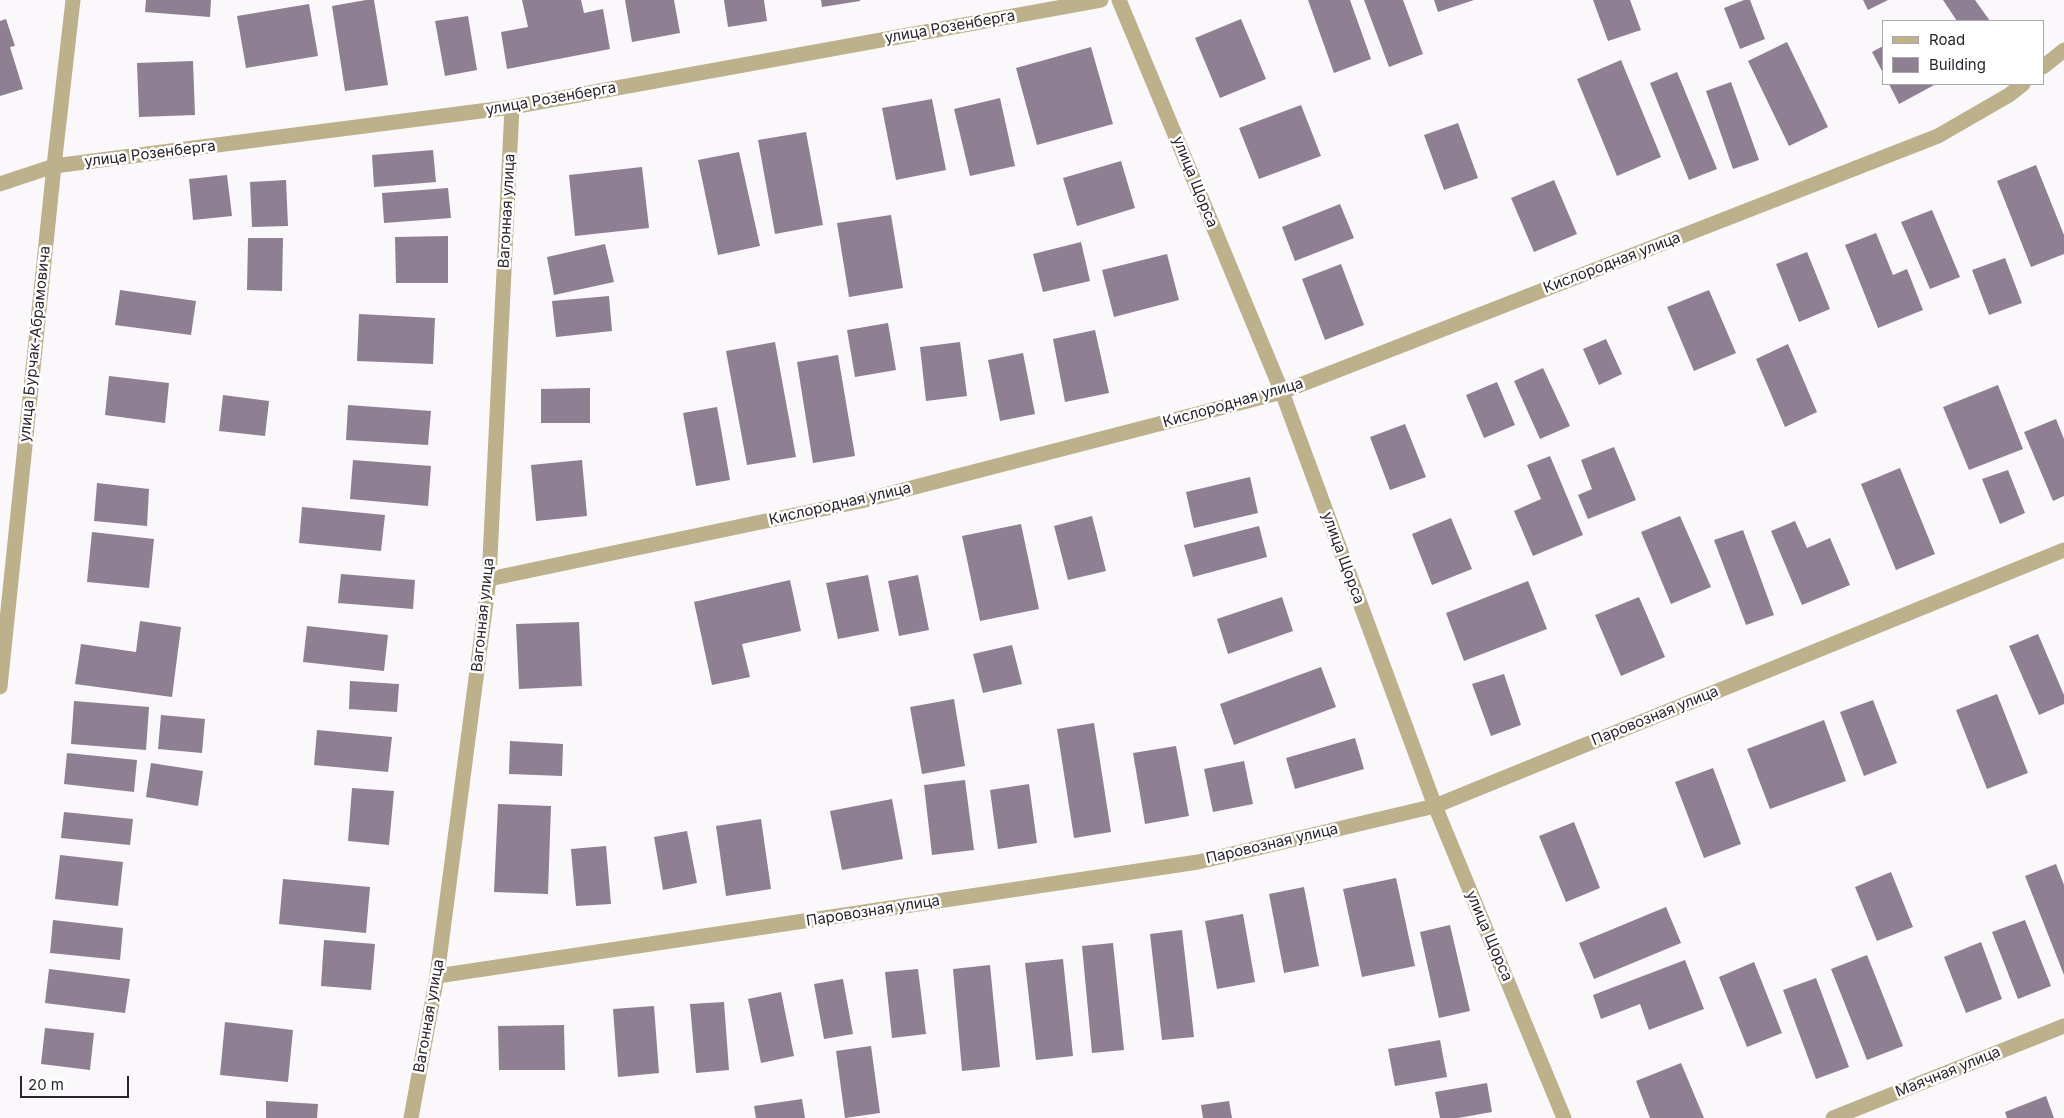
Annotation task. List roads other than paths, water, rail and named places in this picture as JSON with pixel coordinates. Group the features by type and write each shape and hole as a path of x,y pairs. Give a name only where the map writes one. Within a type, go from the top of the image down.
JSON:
{"street":[{"name":"улица Бурчак-Абрамовича","path":"0,688 73,0"},
{"name":"улица Розенберга","path":"0,184 54,166 512,107 1102,0"},
{"name":"улица Щорса","path":"1119,0 1282,392 1435,806 1564,1118"},
{"path":"2044,66 2064,50"},
{"name":"Кислородная улица","path":"489,579 861,501 1282,392 1938,136 2009,95 2022,85"},
{"name":"Вагонная улица","path":"411,1118 437,976 489,579 512,107"},
{"name":"Паровозная улица","path":"437,976 1198,862 1435,806 2064,550"},
{"name":"Маячная улица","path":"1833,1118 2064,1026"}]}
